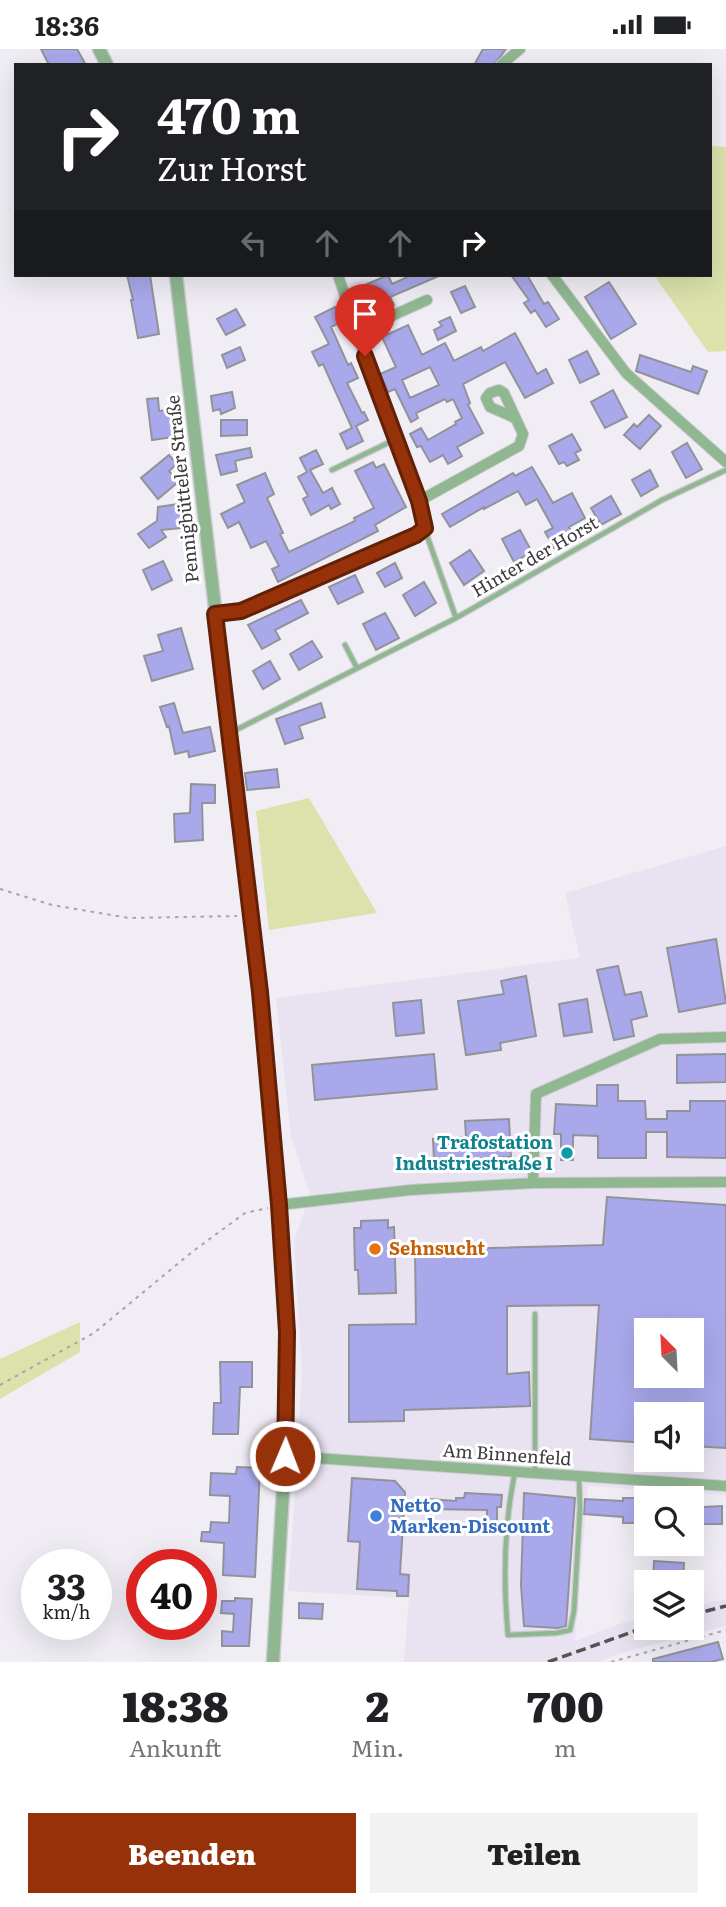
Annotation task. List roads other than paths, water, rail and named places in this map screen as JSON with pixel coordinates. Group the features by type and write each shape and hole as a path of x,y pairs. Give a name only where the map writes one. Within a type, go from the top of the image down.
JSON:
{"street":[{"path":"503,63 520,49"},
{"name":"Pennigbütteler Straße","path":"176,277 251,915 279,1205 287,1332 285,1456 273,1662"},
{"path":"215,614 241,611 416,535 425,528 419,501 356,332 339,277"},
{"path":"554,277 626,373 726,462"},
{"path":"356,332 427,300"},
{"path":"419,501 519,446 523,434 515,418"},
{"path":"533,1182 536,1094 660,1039 726,1037"},
{"path":"279,1205 410,1190 533,1182 726,1182"},
{"name":"Am Binnenfeld","path":"285,1456 726,1486"}],"lane":[{"path":"331,470 395,439"},
{"name":"Hinter der Horst","path":"230,734 456,618 662,501 726,470"},
{"path":"425,528 456,618"},
{"path":"345,645 357,668"},
{"path":"535,1314 535,1473"},
{"path":"515,1472 509,1502 505,1582 509,1635 570,1630 574,1611 579,1476"}],"railway":[{"path":"704,1612 726,1606"},
{"path":"548,1662 634,1631"}],"place":[{"name":"Trafostation Industriestraße I","path":"567,1153"},
{"name":"Sehnsucht","path":"375,1249"},
{"name":"Netto Marken-Discount","path":"376,1516"}]}
